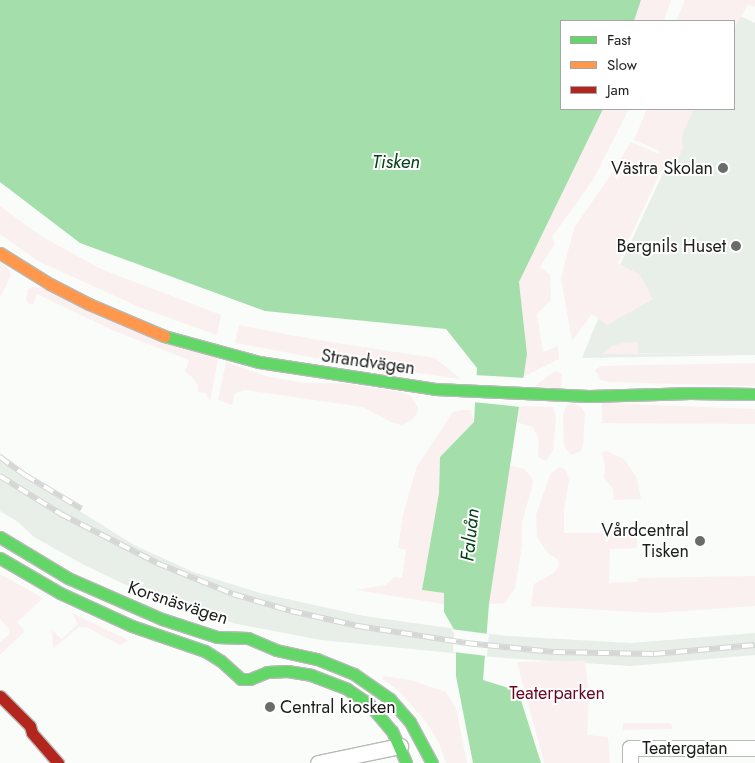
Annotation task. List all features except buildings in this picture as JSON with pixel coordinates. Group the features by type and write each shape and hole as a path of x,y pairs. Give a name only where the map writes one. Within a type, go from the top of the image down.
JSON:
{"street":[{"name":"Strandvägen","path":"0,253 50,284 89,304 162,334 229,355 317,372 435,389 526,394 755,394"},
{"name":"Korsnäsvägen","path":"0,537 68,578 162,619 217,637 232,639 248,638 276,650 317,659 354,674 390,699 410,722 432,763"},
{"name":"Korsnäsvägen","path":"0,558 60,593 132,626 205,651 221,661 236,677 245,680 267,672 286,671 332,682 369,704 392,731 406,763"},
{"path":"255,677 263,670 266,659 264,650 258,642"},
{"path":"0,696 5,709 30,726 32,733 58,763"},
{"path":"318,763 421,741"},
{"name":"Teatergatan","path":"630,763 630,748 755,748"}],"shaded area":[{"path":"737,15 755,23 755,355 582,358 621,263 693,110 735,110 735,20"},
{"path":"0,453 54,495 134,545 193,572 260,593 364,616 506,636 631,643 755,633 755,655 631,666 503,658 321,640 237,624 141,592 84,565 34,537 18,522 0,511"}],"green space":[{"path":"641,0 671,0 664,20 634,20"},
{"path":"685,0 755,0 755,7 748,4 735,27 735,20 676,20"},
{"path":"603,110 628,110 593,180 552,237 555,244 540,267 550,275 551,300 537,314 543,352 558,346 559,359 523,377 527,354 519,282"},
{"path":"647,110 694,110 682,136 683,148 679,157 669,167 661,171 618,263 640,275 653,299 607,325 592,314 572,341 561,278 574,228 631,142 659,154 660,151 634,140"},
{"path":"0,206 41,236 101,269 221,315 217,335 141,308 38,261 0,234"},
{"path":"0,262 9,269 11,276 0,297"},
{"path":"32,287 43,288 218,359 210,402 206,393 198,392 198,385 185,372 189,360 112,330 37,294 33,305 28,303 26,299 28,290"},
{"path":"239,325 317,340 435,358 461,379 333,361 235,343"},
{"path":"638,342 638,353 755,355 602,354 611,346"},
{"path":"226,362 269,377 305,383 342,383 401,392 411,396 418,408 417,413 412,420 402,425 393,423 363,407 245,390 235,393 232,405 218,400"},
{"path":"755,363 755,386 609,382 601,380 595,370 601,366"},
{"path":"555,371 562,374 561,389 535,386"},
{"path":"572,403 582,408 585,413 581,451 571,455 564,446 563,414 567,406"},
{"path":"602,403 755,409 755,424 602,423"},
{"path":"519,406 553,407 556,418 553,450 546,461 538,457 539,441 533,427 516,422"},
{"path":"471,410 474,422 440,457 439,493 422,590 444,593 444,604 356,590 386,585 394,577 402,578 406,550 398,548 403,515 417,466 453,412"},
{"path":"606,451 624,459 637,478 641,499 614,500 613,489 604,478 605,466 602,453"},
{"path":"509,465 524,469 532,478 533,483 522,523 522,546 515,588 505,603 489,604"},
{"path":"559,467 566,470 569,480 564,510 564,533 637,533 637,548 610,549 609,583 637,582 637,578 755,576 755,606 656,613 531,606 534,584 554,573 559,566 558,560 548,553 537,537 536,515 550,475"},
{"path":"0,574 43,598 17,622 25,631 0,655 0,642 9,634 9,629 0,619"},
{"path":"72,613 128,641 120,645 86,627 79,627 53,649 52,630 62,639 78,624"},
{"name":"Teaterparken","path":"585,661 589,697 587,735 608,737 610,763 544,763 517,662"},
{"path":"383,676 410,680 446,692 456,708 467,763 446,763 439,743 427,723 399,691 383,679"},
{"path":"623,723 671,723 673,729 623,730"}],"water":[{"name":"Tisken","path":"0,0 641,0 634,20 560,20 560,110 603,110 519,282 527,354 489,604 483,680 518,691 541,763 473,763 456,676 456,633 444,612 444,593 422,590 439,493 440,457 474,422 477,368 446,329 265,311 80,243 0,182"}],"pier":[{"path":"474,375 526,378 521,407 473,402"},
{"path":"451,629 489,634 487,656 453,652 454,633"}],"railway":[{"path":"0,457 25,475 82,509"},
{"path":"0,476 61,514 157,563 233,594 291,611 358,626 466,643 554,652 654,654 755,645"}],"traffic: fast":[{"path":"164,336 259,362 435,389 589,396 690,393 755,394"},
{"path":"0,537 68,578 162,619 217,637 248,638 276,650 317,659 354,674 390,699 410,722 432,763"},
{"path":"0,558 60,593 132,626 205,651 221,661 241,679 250,679 267,672 287,671 311,675 347,689 369,704 392,731 406,763"}],"traffic: slow":[{"path":"0,253 50,284 89,304 164,336"}],"traffic: jam":[{"path":"0,696 30,726 32,733 58,763"}],"place":[{"name":"Västra Skolan","path":"723,168"},
{"name":"Bergnils Huset","path":"736,246"},
{"name":"Vårdcentral Tisken","path":"700,541"},
{"name":"Central kiosken","path":"270,707"}],"water label":[{"name":"Faluån","path":"470,535"}]}
